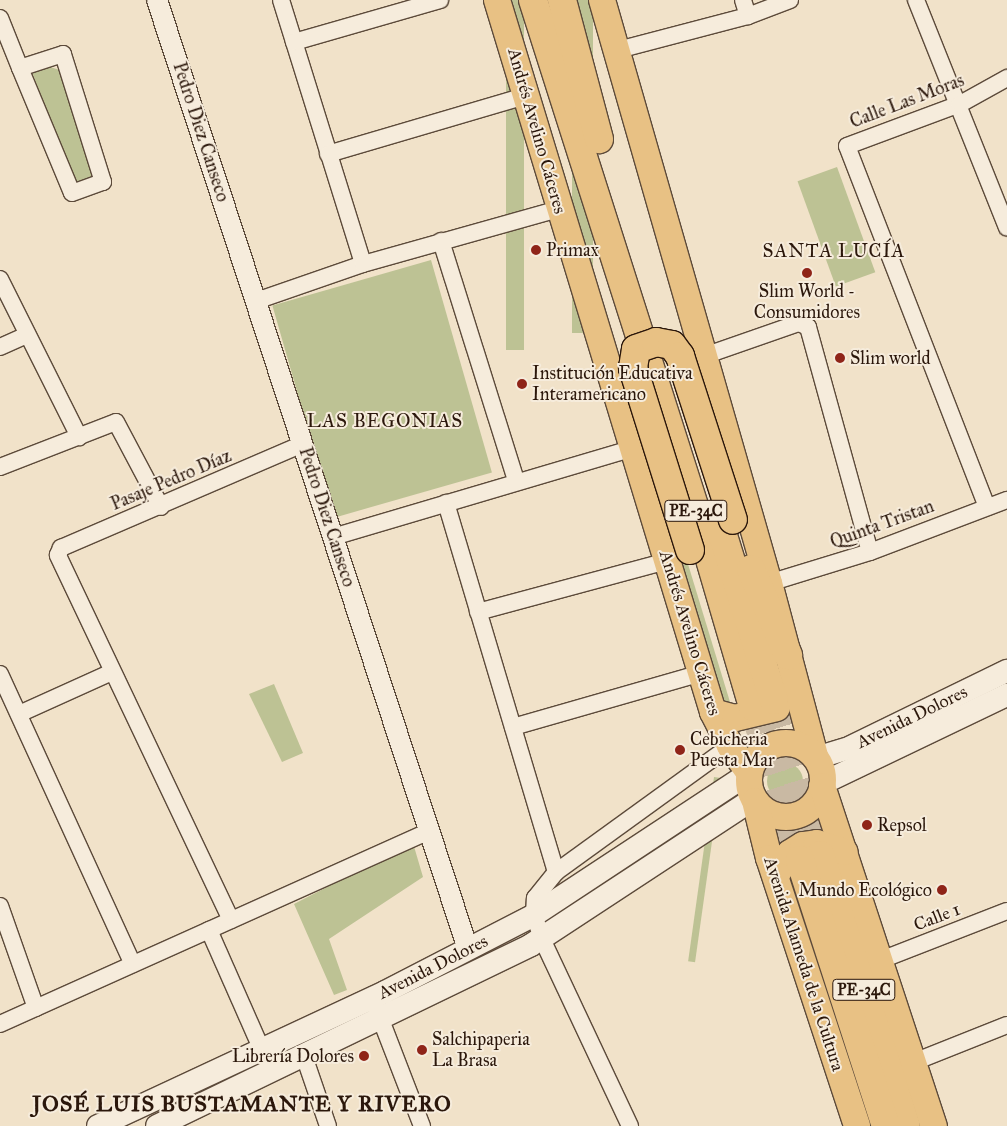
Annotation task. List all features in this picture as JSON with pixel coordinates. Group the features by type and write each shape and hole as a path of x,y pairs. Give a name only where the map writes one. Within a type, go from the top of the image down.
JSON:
{"highway":[{"name":"Andrés Avelino Cáceres","path":"533,0 697,515 768,698"},
{"name":"Andrés Avelino Cáceres","path":"562,0 588,106 768,698"},
{"path":"768,698 733,678 679,555 633,368 636,349 656,342 672,345 680,356 733,520 762,599 788,655"},
{"name":"Avenida Alameda de la Cultura","path":"822,856 886,1126"},
{"name":"Avenida Alameda de la Cultura","path":"822,856 906,1126"}],"main road":[{"name":"Andrés Avelino Cáceres","path":"497,0 528,95 560,209 634,448 679,555 701,673 713,712 751,787"},
{"name":"Andrés Avelino Cáceres","path":"602,0 618,50 770,583 788,655 768,698 815,757"},
{"name":"Avenida Dolores","path":"815,757 851,747 1007,671"},
{"name":"Avenida Dolores","path":"823,784 1007,695"},
{"path":"713,712 736,718 776,708 787,703 768,698"},
{"path":"794,743 815,757 823,784 811,808 794,816 775,816 751,787 757,756 770,745 794,743"},
{"name":"Avenida Alameda de la Cultura","path":"823,784 822,856 881,960 934,1126"},
{"name":"Avenida Dolores","path":"98,1126 373,998 468,949 534,907 751,787"},
{"name":"Avenida Dolores","path":"157,1126 381,1020 542,939 751,787"},
{"name":"Avenida Alameda de la Cultura","path":"751,787 776,878 857,1126"},
{"path":"776,878 780,864 790,853 803,846 817,843 822,856"}],"street":[{"name":"Pedro Diez Canseco","path":"157,0 428,832 468,949"},
{"path":"281,0 363,264"},
{"path":"294,42 440,0"},
{"path":"743,0 748,16"},
{"path":"618,50 748,16 790,0"},
{"path":"916,0 960,104 1007,227"},
{"path":"0,18 20,68 72,193 103,182 63,54 20,68"},
{"name":"Calle Las Moras","path":"987,507 847,146 960,104 1007,78"},
{"path":"328,154 528,95"},
{"path":"256,301 363,264 560,209"},
{"path":"441,241 516,481"},
{"path":"0,279 78,437"},
{"path":"704,356 799,323 808,327 870,552"},
{"path":"0,347 27,335"},
{"path":"0,467 117,423 161,507"},
{"name":"Pasaje Pedro Díaz","path":"112,672 58,555 61,548 161,507 303,444"},
{"path":"333,538 516,481 634,448"},
{"name":"Quinta Tristan","path":"770,583 870,552 1007,500"},
{"path":"446,503 556,872"},
{"path":"478,612 679,555"},
{"path":"19,714 112,672 231,920"},
{"path":"513,727 701,673"},
{"path":"0,674 133,964"},
{"path":"630,1126 542,939 534,907 556,872 730,746"},
{"path":"0,1024 428,832"},
{"path":"0,906 36,1008"},
{"name":"Calle 1","path":"881,960 1007,911"},
{"path":"209,930 262,1050"},
{"path":"373,998 422,1126"},
{"path":"914,1062 1007,1025"},
{"path":"304,1056 328,1126"}],"green space":[{"path":"506,0 524,0 524,350 506,350"},
{"path":"572,0 593,0 593,333 572,333"},
{"path":"50,67 60,70 95,179 75,187 32,72"},
{"path":"837,167 875,272 836,287 798,181"},
{"path":"431,260 492,472 333,518 272,305"},
{"path":"649,436 730,702 721,705 679,570"},
{"path":"274,684 303,753 282,762 249,694"},
{"path":"785,763 797,769 803,781 797,793 785,799 773,793 767,781 773,769"},
{"path":"714,777 721,778 695,962 688,961"},
{"path":"413,843 423,877 329,939 347,990 334,995 294,904"}],"tunnel":[{"path":"774,700 820,855"},
{"path":"753,707 800,860"}],"place":[{"name":"Primax","path":"536,250"},
{"name":"Slim World - Consumidores","path":"807,273"},
{"name":"Slim world","path":"840,358"},
{"name":"Institución Educativa Interamericano","path":"522,384"},
{"name":"Cebicheria Puesta Mar","path":"680,750"},
{"name":"Repsol","path":"867,825"},
{"name":"Mundo Ecológico","path":"942,890"},
{"name":"Salchipaperia La Brasa","path":"422,1050"},
{"name":"Librería Dolores","path":"364,1056"}],"district":[{"name":"SANTA LUCÍA","path":"834,251"},
{"name":"LAS BEGONIAS","path":"385,421"},
{"name":"JOSÉ LUIS BUSTAMANTE Y RIVERO","path":"242,1104"}]}
